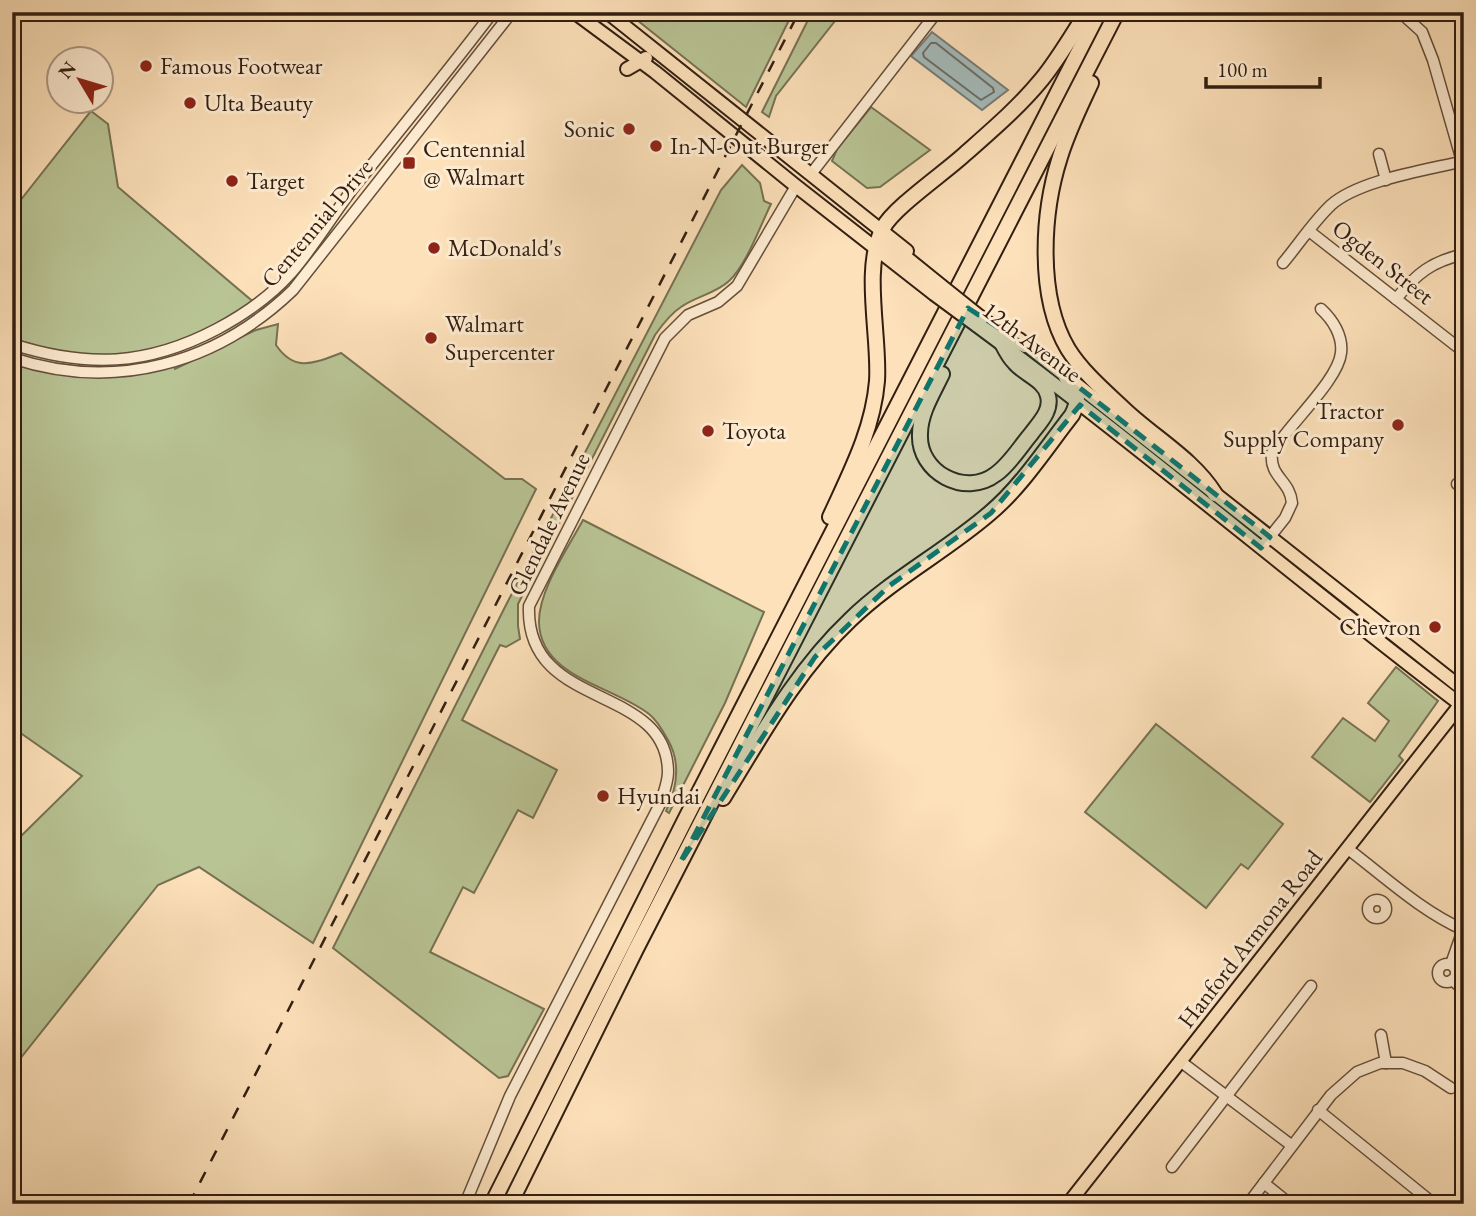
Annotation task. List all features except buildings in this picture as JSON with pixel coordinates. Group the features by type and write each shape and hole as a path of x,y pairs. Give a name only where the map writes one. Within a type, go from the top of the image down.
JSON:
{"highway":[{"path":"758,676 869,425 877,380 874,265 882,230 891,217 965,155 1029,93 1052,65 1087,12"},
{"path":"492,1204 758,676 1099,12"},
{"path":"510,1204 680,863 1120,12"},
{"path":"1120,12 1065,141 1055,174 1048,223 1047,278 1050,299 1061,335 1076,361 1136,420 1205,477 1215,494"},
{"path":"877,248 885,245 893,248 980,318 1006,337 1025,345"},
{"path":"974,291 956,344 925,409 920,428 920,443 925,458 939,474 951,480 974,483 998,474 1049,405 1048,393 1037,380 1015,364 1003,345"},
{"path":"680,863 815,657 849,620 888,586 997,507 1055,437 1078,404 1078,397 1066,377"}],"main road":[{"path":"574,12 877,248"},
{"path":"607,12 882,230 939,287"},
{"path":"627,69 649,57 702,96 719,102"},
{"path":"752,151 762,148 770,151 797,173 811,174"},
{"name":"12th Avenue","path":"980,318 1003,345 1337,610 1463,704"},
{"name":"12th Avenue","path":"1025,345 1464,690"},
{"name":"Hanford Armona Road","path":"1068,1204 1463,704"}],"street":[{"name":"Centennial Drive","path":"12,344 45,354 76,359 101,360 159,354 196,340 257,304 293,270 356,185 493,12"},
{"name":"Centennial Drive","path":"12,358 42,367 120,372 172,363 197,355 244,330 293,290 512,12"},
{"path":"811,174 937,12"},
{"path":"1283,263 1333,204 1345,195 1387,180 1463,161 1422,32 1399,12"},
{"path":"1378,153 1387,180"},
{"name":"Glendale Avenue","path":"465,1204 510,1096 660,804 668,773 661,746 644,722 635,714 568,681 541,656 530,628 530,606 665,338 688,315 718,302 737,286 796,186"},
{"name":"Ogden Street","path":"1309,231 1464,352"},
{"path":"1396,299 1409,283 1429,266 1464,254"},
{"path":"1261,548 1285,518 1292,503 1287,486 1274,472 1272,453 1331,376 1341,355 1332,322 1321,309"},
{"path":"12,353 21,356 45,354"},
{"path":"1348,849 1447,923 1463,930 1451,964"},
{"path":"1383,903 1396,887"},
{"path":"1451,964 1442,964 1437,975 1443,982 1452,980"},
{"path":"1451,964 1456,972 1452,980"},
{"path":"1452,980 1464,990"},
{"path":"1172,1167 1311,986"},
{"path":"1381,1035 1386,1063"},
{"path":"1180,1061 1291,1145"},
{"path":"1248,1204 1318,1110 1350,1077 1373,1065 1403,1063 1419,1068 1451,1088"},
{"path":"1318,1110 1434,1204"},
{"path":"1264,1183 1290,1204"}],"highlighted area":[{"path":"968,308 1025,345 1270,537 1261,548 1080,405 991,513 889,586 815,657 680,863"}],"green space":[{"path":"627,12 793,12 746,107"},
{"path":"812,12 842,12 776,96 769,117 762,112"},
{"path":"871,107 930,150 880,187 867,188 832,161 837,149"},
{"path":"87,116 98,116 108,124 118,187 257,305 196,340 101,360 12,344 12,211"},
{"path":"742,165 760,183 764,201 771,204 747,255 729,281 677,310 655,335 518,604 520,639 506,647 500,645 462,720 557,770 533,818 518,810 474,893 463,887 430,952 544,1009 508,1076 499,1078 333,948 506,605 721,190"},
{"path":"278,324 276,345 290,359 306,363 341,353 505,479 522,479 536,489 313,943 199,867 158,885 12,1069 12,845 82,776 12,727 12,358 68,371 172,363 175,369 256,330"},
{"path":"583,520 764,612 725,703 669,813 666,811 675,784 675,758 657,722 634,704 565,669 543,642 539,623 543,597"},
{"path":"1396,667 1438,701 1399,756 1403,760 1370,802 1312,757 1343,718 1375,741 1389,721 1368,703"},
{"path":"1156,724 1283,824 1248,869 1241,864 1206,908 1085,812"}],"water":[{"path":"932,32 1008,90 982,110 911,56"}],"railway":[{"path":"189,1204 799,12"}],"place":[{"name":"Famous Footwear","path":"146,66"},
{"name":"Ulta Beauty","path":"190,103"},
{"name":"Sonic","path":"629,129"},
{"name":"In-N-Out Burger","path":"656,146"},
{"name":"Centennial @ Walmart","path":"409,163"},
{"name":"Target","path":"232,181"},
{"name":"McDonald's","path":"434,248"},
{"name":"Walmart Supercenter","path":"431,338"},
{"name":"Tractor Supply Company","path":"1398,425"},
{"name":"Toyota","path":"708,431"},
{"name":"Chevron","path":"1435,627"},
{"name":"Hyundai","path":"603,796"}]}
